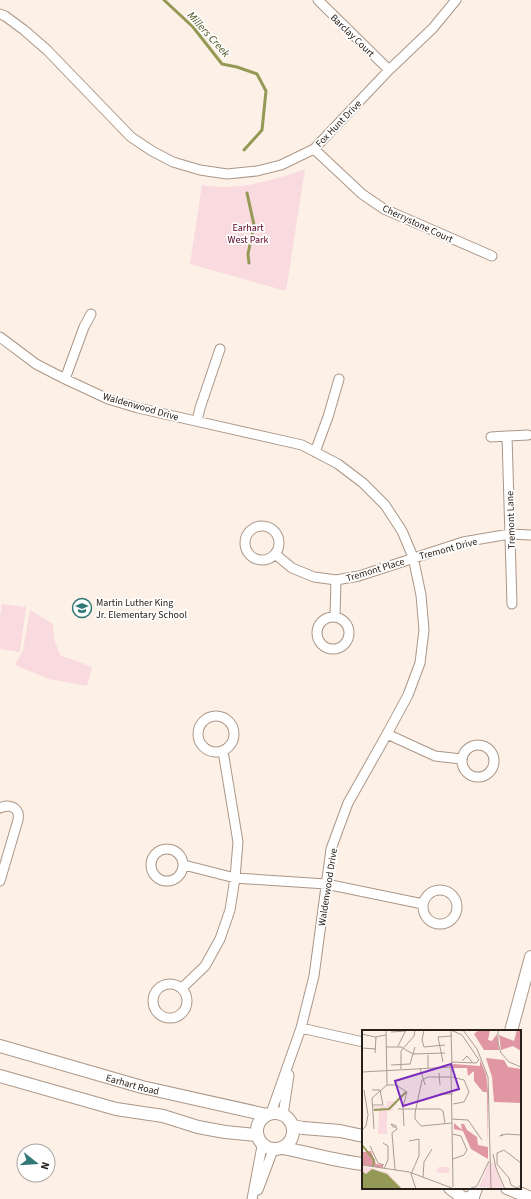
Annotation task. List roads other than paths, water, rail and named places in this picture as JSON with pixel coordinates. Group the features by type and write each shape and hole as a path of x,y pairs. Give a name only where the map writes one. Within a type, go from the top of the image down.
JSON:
{"street":[{"name":"Barclay Court","path":"318,0 389,70"},
{"name":"Fox Hunt Drive","path":"0,14 24,30 47,50 131,137 152,151 173,162 200,170 227,174 257,171 281,165 314,149 389,70 433,28 456,0"},
{"name":"Cherrystone Court","path":"314,149 362,194 384,209 492,256"},
{"path":"65,379 84,327 91,314"},
{"name":"Waldenwood Drive","path":"0,337 36,364 108,399 138,408 302,445 338,464 363,483 385,505 402,531 413,558 421,595 424,630 420,663 408,695 388,734 348,804 331,848 314,976 301,1028 274,1114"},
{"path":"197,421 220,349"},
{"path":"315,452 328,417 339,379"},
{"path":"492,437 528,435"},
{"name":"Tremont Lane","path":"507,436 512,604"},
{"name":"Tremont Drive","path":"413,558 463,542 510,534 531,535"},
{"name":"Tremont Place","path":"275,554 292,568 314,576 336,580 358,576 413,558"},
{"name":"Tremont Place","path":"335,616 336,580"},
{"path":"219,716 233,726 234,732 232,743 223,751 211,752 201,744 198,739 200,726 208,718 219,716"},
{"path":"388,734 435,756 461,760"},
{"path":"182,988 205,966 220,939 230,910 235,878 238,842 223,751"},
{"path":"0,808 9,806 14,808 18,813 18,820 0,881"},
{"path":"184,865 235,878 326,884 423,904"},
{"path":"511,1030 531,957"},
{"path":"301,1028 362,1042"},
{"name":"Earhart Road","path":"0,1046 142,1087 274,1114"},
{"path":"0,1076 116,1109 164,1116 198,1127 225,1132 269,1145 308,1152 348,1163 362,1164"},
{"path":"254,1199 269,1145 258,1125 260,1120 274,1114 290,1120 293,1126 290,1142 269,1145"},
{"path":"293,1126 362,1136"},
{"path":"454,1189 459,1196 463,1198 473,1195"},
{"path":"509,1189 531,1198"}],"waterway":[{"name":"Millers Creek","path":"164,0 193,27 222,64 237,67 257,74 266,91 262,130 244,150"},
{"name":"Millers Creek","path":"247,193 254,225 248,254 249,263"}],"place":[{"name":"Martin Luther King Jr. Elementary School","path":"82,608"}],"park label":[{"name":"Earhart West Park","path":"248,232"}]}
